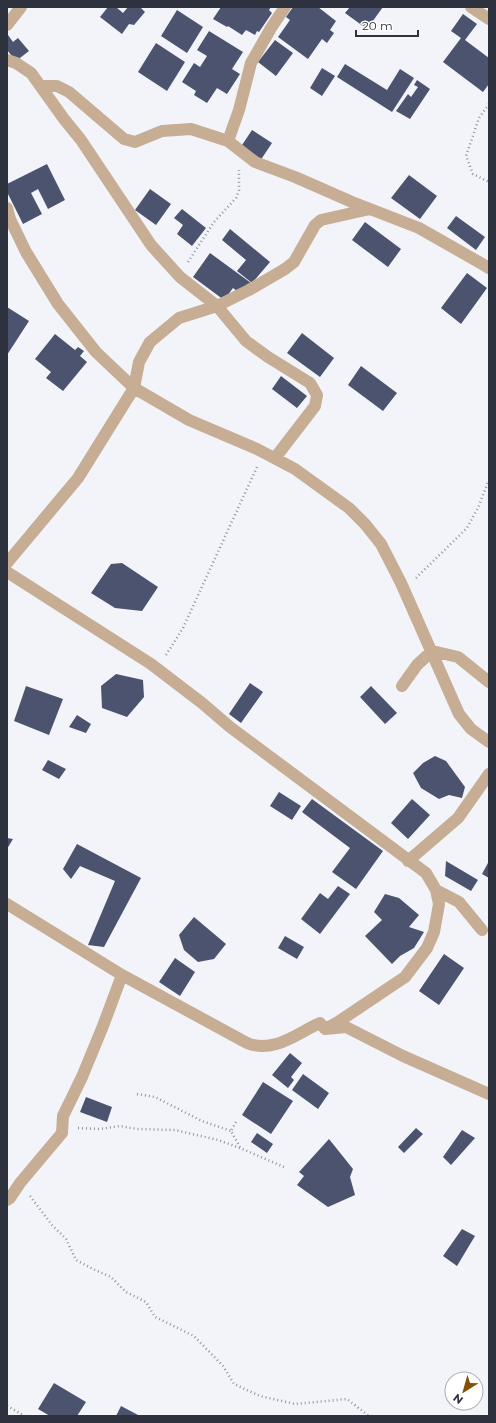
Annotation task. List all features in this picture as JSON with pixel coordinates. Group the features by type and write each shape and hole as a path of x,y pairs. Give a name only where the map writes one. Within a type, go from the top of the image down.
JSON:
{"street":[{"path":"7,25 21,7"},
{"path":"228,141 239,110 251,63 284,7"},
{"path":"471,7 489,19"},
{"path":"7,60 16,63 31,73 81,140 151,245 180,277 217,306 246,341 268,357 310,383 317,394 315,406 275,458"},
{"path":"41,86 56,86 69,92 124,139 135,142 162,132 191,129 228,141 255,162 419,228 489,268"},
{"path":"7,208 10,220 26,252 58,304 96,352 134,388 189,420 264,452 295,469 332,495 360,518 381,544 432,651 459,714 471,729 489,742"},
{"path":"7,563 78,478 134,388 139,362 150,342 179,318 217,306 286,269 294,262 315,225 321,220 370,209"},
{"path":"7,572 112,638 158,670 236,731 426,873 436,890 439,904 434,932 427,948 405,977 338,1022 325,1029"},
{"path":"432,651 458,657 489,682"},
{"path":"402,686 417,665 432,651"},
{"path":"408,861 458,818 489,774"},
{"path":"436,890 460,902 482,930"},
{"path":"7,904 122,975 256,1046 268,1046 288,1041 307,1029 320,1024 325,1029"},
{"path":"7,1200 62,1132 63,1116 91,1055 122,975"},
{"path":"325,1029 346,1027 403,1056 489,1094"}],"path":[{"path":"489,104 479,118 466,156 473,174 489,182"},
{"path":"180,277 214,222 236,198 239,190 240,151"},
{"path":"158,670 183,628 264,452"},
{"path":"404,590 467,528 478,508 489,481"},
{"path":"137,1094 154,1097 202,1121 231,1131 240,1148"},
{"path":"231,1131 236,1122"},
{"path":"62,1132 81,1127 100,1129 120,1126 137,1129 175,1130 218,1140 284,1166"},
{"path":"20,1184 52,1225 66,1239 76,1260 92,1270 111,1277 126,1292 146,1302 155,1317 194,1336 223,1366 234,1384 260,1396 295,1404 347,1399 369,1416"},
{"path":"7,1406 25,1416"}],"building":[{"path":"108,7 116,7 123,13 128,7 140,7 145,12 134,25 129,24 122,34 100,17"},
{"path":"221,7 271,7 269,10 272,13 259,32 257,31 255,35 246,30 242,35 213,19"},
{"path":"293,7 318,7 336,21 330,30 334,33 327,43 322,39 308,59 278,37 290,20 286,17"},
{"path":"350,7 383,7 367,29 345,13"},
{"path":"177,10 203,27 187,53 161,36"},
{"path":"463,14 477,24 465,40 489,58 489,84 483,92 443,62 461,38 451,31"},
{"path":"209,31 243,52 232,69 240,74 227,94 217,88 207,103 194,95 196,91 182,82 194,63 200,67 207,56 197,50"},
{"path":"8,35 13,42 18,38 29,51 16,61 7,50"},
{"path":"275,40 293,53 276,76 258,62"},
{"path":"156,43 185,62 167,91 138,72"},
{"path":"345,64 387,90 400,69 414,78 392,112 337,77"},
{"path":"322,68 335,76 322,96 310,88"},
{"path":"417,80 430,89 410,119 396,111 408,94 411,97 418,87 414,85"},
{"path":"252,130 272,143 258,164 238,151"},
{"path":"47,164 65,200 48,209 38,189 31,193 42,214 23,224 7,192 7,184"},
{"path":"409,175 437,196 420,219 391,198"},
{"path":"150,189 171,204 156,225 135,210"},
{"path":"182,209 206,228 192,246 177,234 183,225 174,218"},
{"path":"456,216 485,237 476,250 447,228"},
{"path":"365,222 401,249 388,267 352,240"},
{"path":"230,229 270,262 252,283 237,271 246,260 222,240"},
{"path":"210,253 251,283 242,295 233,288 224,300 193,277"},
{"path":"467,273 487,288 461,324 441,308"},
{"path":"7,307 29,321 7,355"},
{"path":"302,333 334,358 320,377 287,353"},
{"path":"55,334 75,350 78,347 84,351 80,356 87,362 63,391 46,378 51,372 35,359"},
{"path":"361,366 397,393 383,411 348,385"},
{"path":"281,376 307,396 297,408 272,389"},
{"path":"122,563 158,587 142,611 115,608 91,593 111,564"},
{"path":"116,674 143,680 144,697 127,717 102,708 101,686"},
{"path":"250,683 263,692 241,723 229,714"},
{"path":"26,686 63,699 49,735 14,721"},
{"path":"371,686 397,713 385,724 360,697"},
{"path":"77,715 91,724 86,733 69,727"},
{"path":"435,756 446,761 465,787 462,798 449,795 439,799 421,788 413,773 423,763"},
{"path":"48,760 66,769 59,779 42,770"},
{"path":"279,792 301,806 292,820 270,806"},
{"path":"312,799 383,851 356,889 332,872 350,848 302,812"},
{"path":"412,799 430,815 408,839 391,823"},
{"path":"7,838 13,839 7,849"},
{"path":"77,844 141,878 104,947 88,945 115,881 80,866 71,879 63,869"},
{"path":"446,861 478,880 471,891 445,876"},
{"path":"489,861 489,878 482,874"},
{"path":"338,886 350,894 320,934 301,919 320,893 328,899"},
{"path":"385,894 399,898 419,915 409,927 424,932 414,948 400,956 392,964 365,936 382,920 374,912"},
{"path":"194,917 226,944 214,959 198,962 184,950 179,935"},
{"path":"285,936 304,947 297,959 278,948"},
{"path":"444,954 464,968 439,1005 419,991"},
{"path":"175,958 195,972 180,996 159,982"},
{"path":"290,1053 302,1063 291,1077 294,1080 288,1088 272,1075"},
{"path":"303,1074 329,1093 318,1109 292,1090"},
{"path":"263,1082 293,1101 271,1134 242,1115"},
{"path":"86,1097 112,1107 107,1122 80,1112"},
{"path":"416,1128 423,1134 404,1153 398,1147"},
{"path":"462,1130 475,1138 451,1165 443,1157"},
{"path":"257,1133 273,1144 267,1153 251,1142"},
{"path":"329,1139 353,1169 350,1177 355,1195 328,1207 297,1185 304,1176 299,1172"},
{"path":"462,1229 475,1236 457,1266 443,1256"},
{"path":"54,1383 86,1402 77,1416 50,1416 38,1409"},
{"path":"121,1406 140,1416 116,1416"}]}
